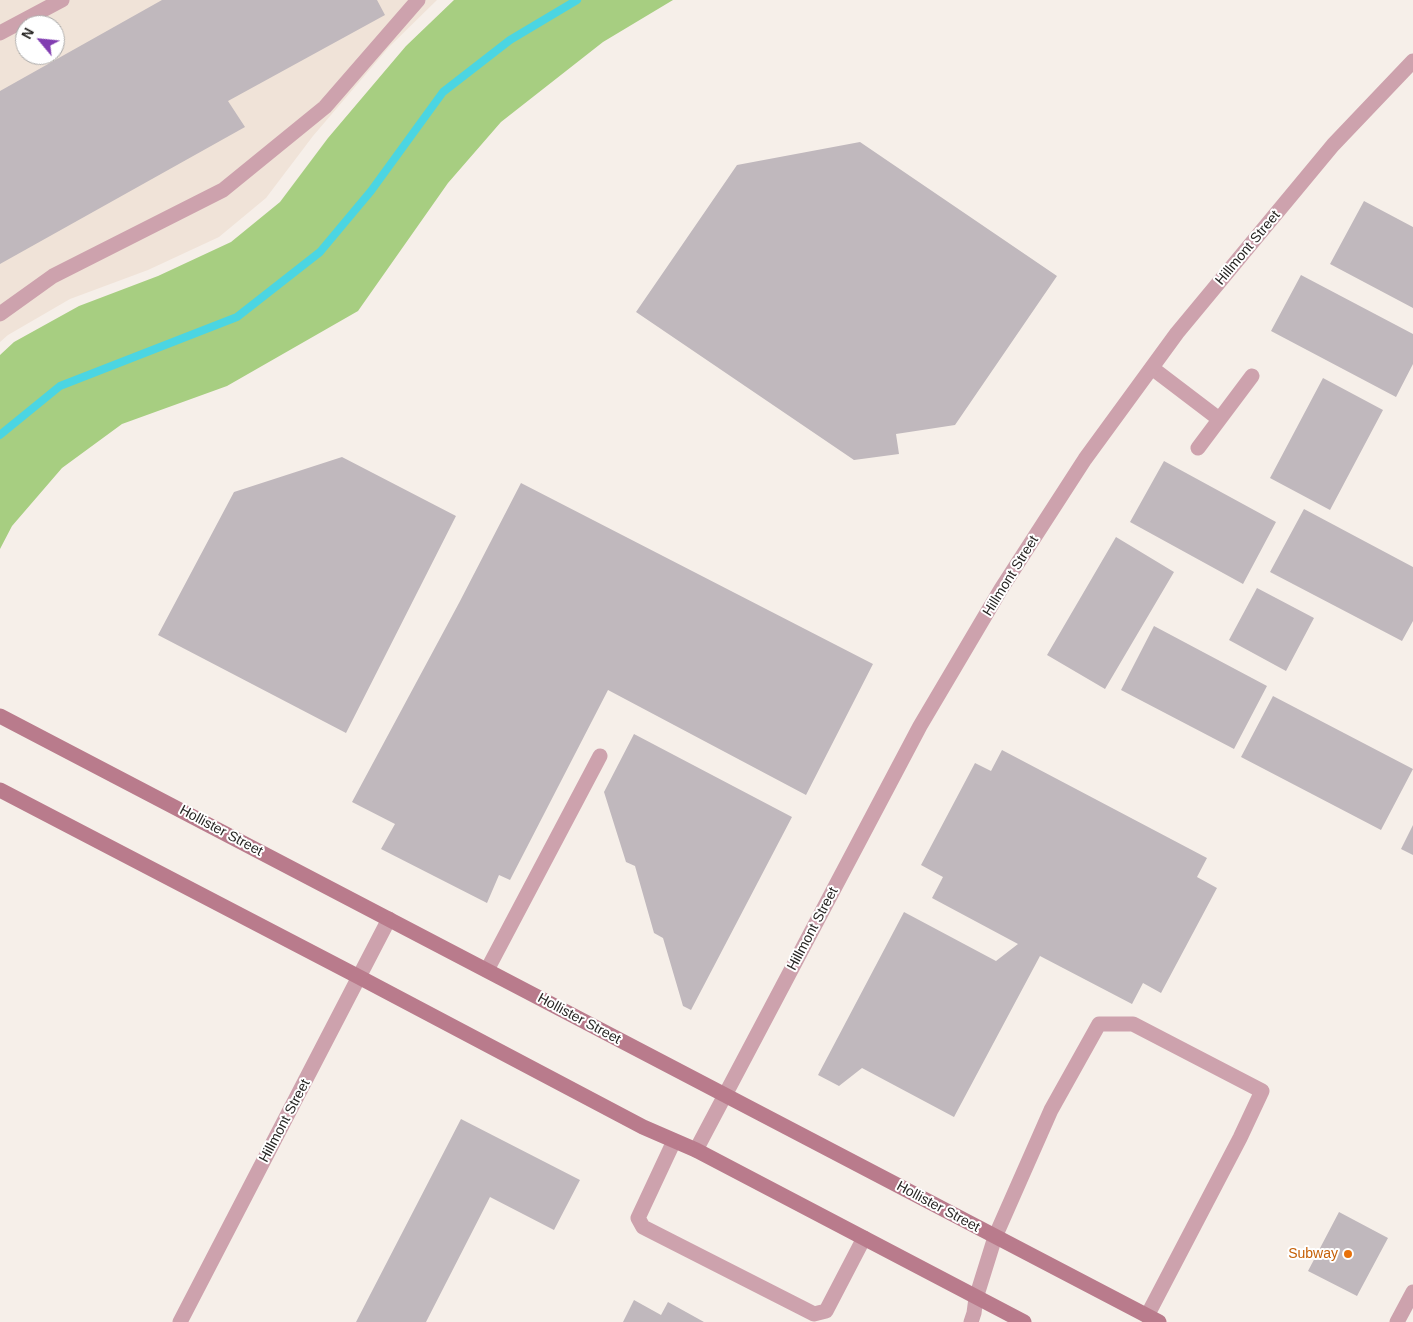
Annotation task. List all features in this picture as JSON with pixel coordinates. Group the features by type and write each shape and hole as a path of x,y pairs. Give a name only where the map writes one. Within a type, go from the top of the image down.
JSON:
{"main road":[{"name":"Hollister Street","path":"0,716 1153,1319"},
{"path":"0,790 643,1127 696,1150 1024,1322"}],"street":[{"path":"0,33 62,0"},
{"path":"0,314 53,276 223,190 326,107 418,0"},
{"name":"Hillmont Street","path":"696,1150 920,726 1001,589 1085,459 1178,333 1333,145 1413,61"},
{"path":"1152,368 1219,419"},
{"path":"1198,448 1252,376"},
{"path":"486,970 600,756"},
{"name":"Hillmont Street","path":"180,1322 389,919"},
{"path":"971,1322 976,1298 995,1236 1051,1110 1099,1024 1133,1024 1262,1091 1153,1319"},
{"path":"674,1141 638,1218 643,1226 669,1240 814,1314 826,1311 864,1238"},
{"path":"1397,1322 1413,1292"}],"shaded area":[{"path":"0,0 437,0 389,47 313,136 266,198 219,237 148,270 70,299 8,335 0,342"}],"green space":[{"path":"454,0 673,0 603,42 501,122 448,183 358,311 227,386 122,424 62,468 12,526 0,549 0,355 14,342 79,306 158,276 231,242 280,202 328,138 406,46"}],"building":[{"path":"162,0 377,0 385,15 228,101 245,127 0,264 0,91 46,65 65,65 65,54"},
{"path":"860,142 1057,276 955,425 896,434 899,454 854,460 636,312 737,165"},
{"path":"1364,201 1413,227 1413,308 1330,264"},
{"path":"1301,275 1413,334 1413,364 1396,397 1271,331"},
{"path":"1323,378 1383,410 1330,510 1270,478"},
{"path":"342,457 456,516 346,733 158,635 234,492"},
{"path":"1164,461 1276,522 1243,584 1130,522"},
{"path":"521,483 873,664 806,795 608,690 510,880 499,875 487,903 381,849 395,824 352,802"},
{"path":"1304,509 1413,567 1413,621 1402,641 1270,572"},
{"path":"1116,537 1174,572 1105,689 1047,655"},
{"path":"1257,588 1314,618 1286,671 1229,640"},
{"path":"1154,626 1267,686 1234,749 1121,690"},
{"path":"1273,696 1413,769 1381,830 1241,757"},
{"path":"634,734 792,817 691,1010 683,1006 663,938 654,933 635,866 626,862 604,792"},
{"path":"1002,750 1207,858 1197,877 1217,888 1161,993 1143,983 1132,1004 1040,956 954,1117 862,1068 839,1086 818,1075 904,912 996,961 1018,944 932,898 943,877 921,865 975,763 991,771"},
{"path":"1413,825 1413,855 1401,849"},
{"path":"461,1119 580,1180 554,1230 490,1197 426,1322 356,1322"},
{"name":"Subway","path":"1339,1212 1388,1238 1357,1296 1308,1271"},
{"path":"634,1300 661,1315 668,1302 704,1322 623,1322"}],"waterway":[{"path":"0,435 60,386 237,317 320,252 371,191 443,92 510,40 577,0"}],"place":[{"name":"Subway","path":"1348,1254"}]}
